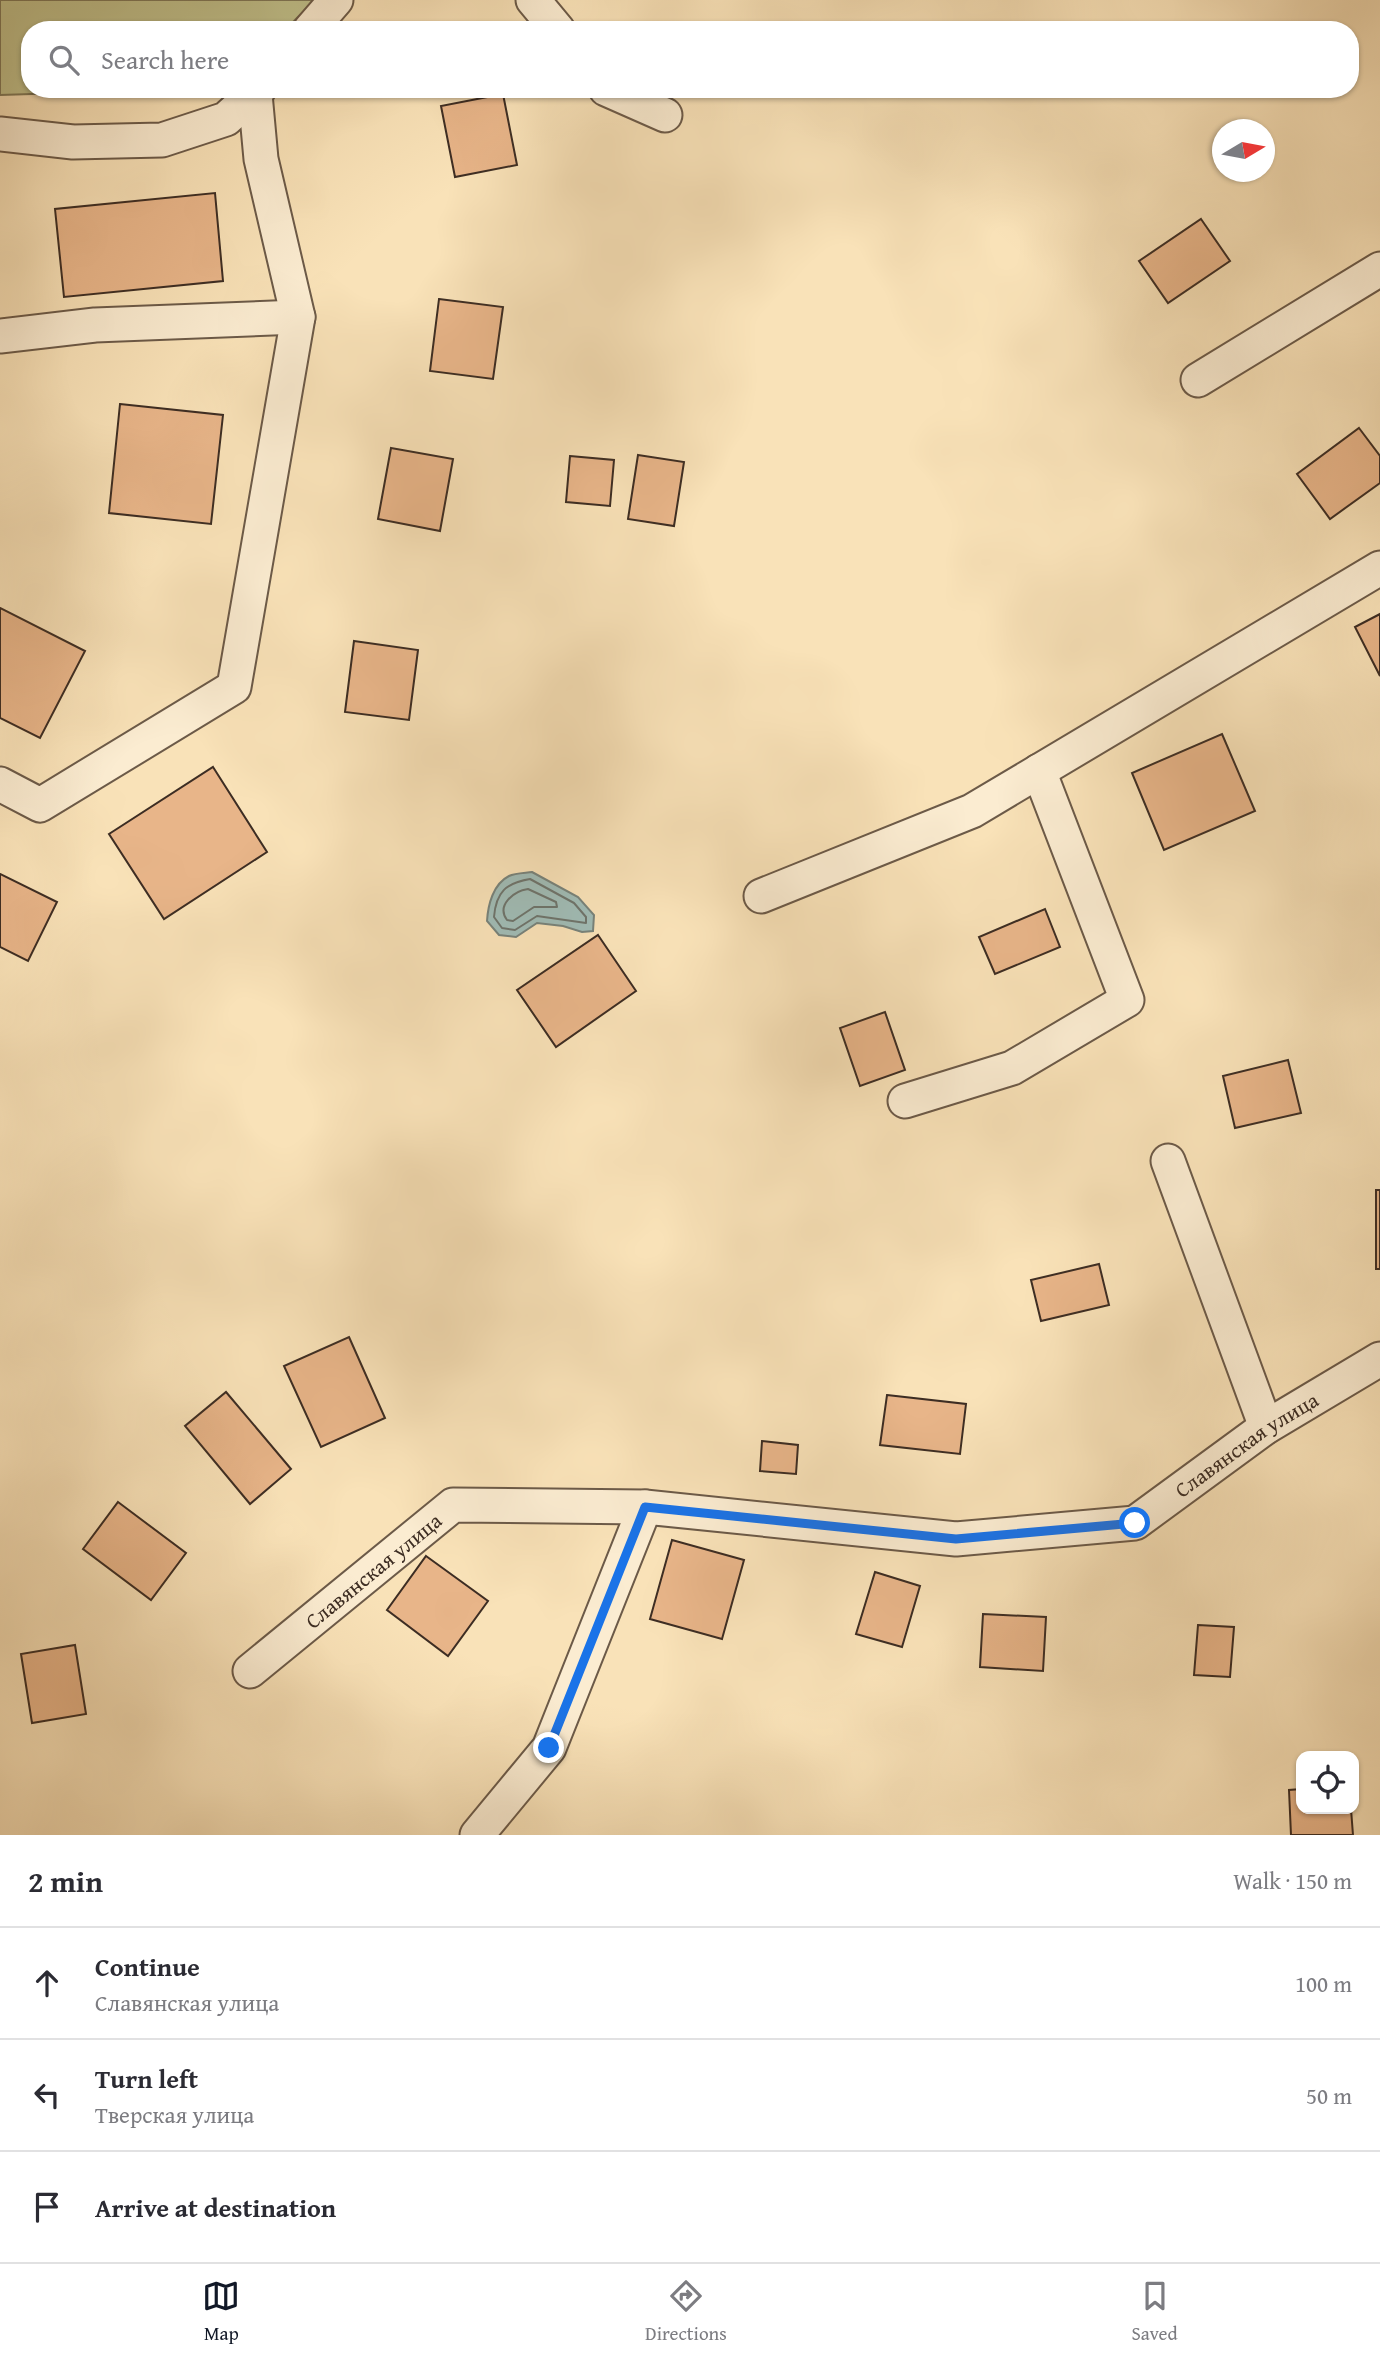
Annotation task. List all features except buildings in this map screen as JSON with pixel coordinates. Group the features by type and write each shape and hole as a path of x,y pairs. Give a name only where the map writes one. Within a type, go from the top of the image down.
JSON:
{"street":[{"path":"318,21 336,0"},
{"path":"534,0 551,21"},
{"path":"0,134 73,142 162,140 226,119 249,98"},
{"path":"0,784 40,805 234,687 298,317 261,159 257,98"},
{"path":"626,98 665,115"},
{"path":"1198,380 1380,269"},
{"path":"0,336 95,325 298,317"},
{"path":"761,896 972,811 1380,568"},
{"path":"905,1101 1012,1068 1127,1000 1039,771"},
{"path":"1168,1161 1266,1427"},
{"name":"Славянская улица","path":"250,1671 453,1505 645,1507 956,1539 1135,1523 1266,1427 1380,1359"},
{"path":"477,1835 549,1748 645,1507"}],"green space":[{"path":"0,0 315,0 294,21 21,21 21,94 0,95"}],"water":[{"path":"532,872 578,897 594,915 593,931 582,932 563,926 537,923 516,937 499,935 487,921 495,890 509,876"}],"route":[{"path":"549,1748 645,1507 956,1539 1135,1523"}]}
